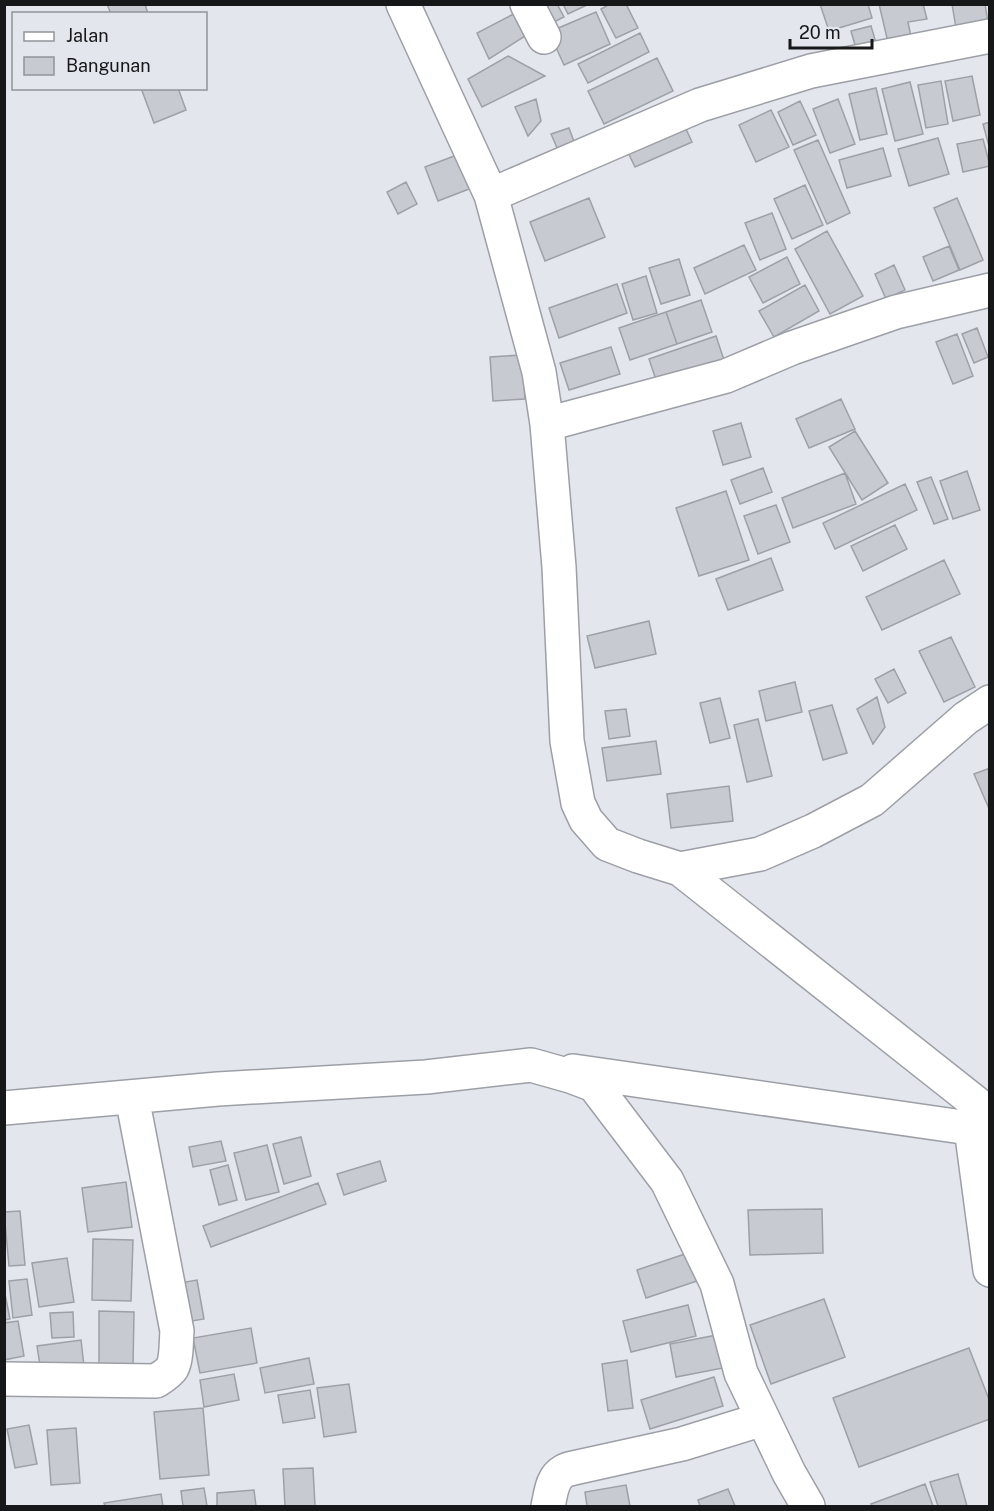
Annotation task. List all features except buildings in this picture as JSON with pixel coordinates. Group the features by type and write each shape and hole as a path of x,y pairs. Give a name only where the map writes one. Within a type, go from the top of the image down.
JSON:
{"street":[{"path":"526,4 544,37"},
{"path":"408,7 491,195 539,372 547,424 559,567 567,741 578,803 586,820 607,844 680,869 983,1124 990,1270"},
{"path":"491,195 700,105 811,71 990,36"},
{"path":"547,424 726,376 792,348 896,312 990,290"},
{"path":"680,869 760,854 813,831 872,800 966,718 990,702"},
{"path":"4,1108 218,1089 426,1077 531,1065 983,1124"},
{"path":"531,1065 594,1085 667,1181 717,1284 741,1373 789,1473 808,1506"},
{"path":"4,1379 156,1381 172,1368 177,1331 132,1097"},
{"path":"548,1506 553,1485 562,1472 682,1444 763,1419"}]}
